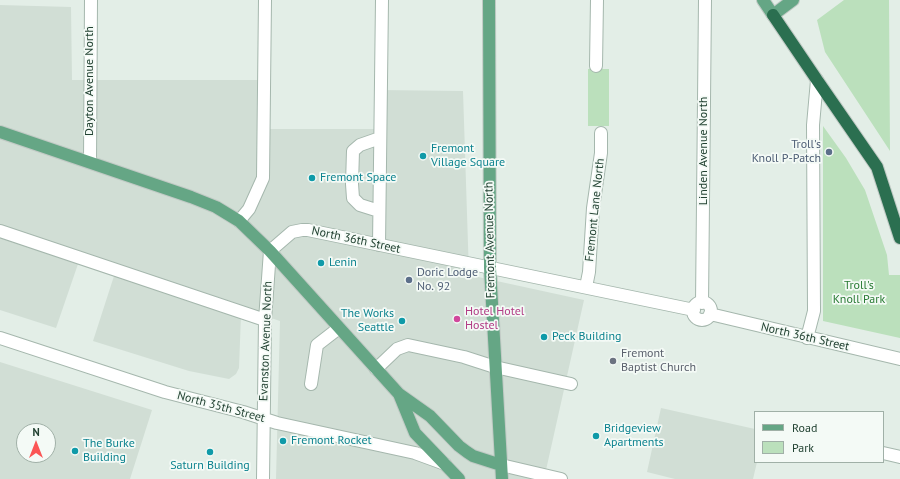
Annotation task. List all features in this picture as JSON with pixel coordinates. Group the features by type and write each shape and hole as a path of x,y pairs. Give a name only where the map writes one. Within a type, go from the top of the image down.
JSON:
{"highway":[{"path":"773,15 877,167 900,238"}],"main road":[{"name":"Fremont Avenue North","path":"489,0 490,268 502,479"},
{"path":"763,0 773,15 793,0"},
{"path":"0,132 204,202 240,221 270,251 399,394 430,416 459,446 467,452 473,456 501,465"},
{"path":"399,394 415,433 459,479"}],"street":[{"name":"Dayton Avenue North","path":"90,162 91,0"},
{"path":"240,221 249,209 263,178 265,0"},
{"path":"379,245 382,0"},
{"path":"596,66 597,0"},
{"name":"Linden Avenue North","path":"698,306 705,0"},
{"path":"807,338 814,311 814,125 817,80"},
{"name":"Fremont Lane North","path":"586,287 589,272 593,208 601,153 601,133"},
{"path":"379,210 360,205 353,198 352,184 353,151 360,145 380,138"},
{"name":"North 36th Street","path":"270,251 292,232 302,230 586,287 698,306 706,303 710,307 710,314 807,338 900,358"},
{"path":"0,231 265,320"},
{"name":"Evanston Avenue North","path":"263,479 265,320 270,251"},
{"path":"312,384 317,345 340,328"},
{"name":"North 35th Street","path":"0,338 165,392 277,422 415,453 445,464"},
{"path":"376,369 397,349 408,345 464,357 495,367 571,384"},
{"path":"884,453 900,457"},
{"path":"501,465 561,479"}],"shaded area":[{"path":"0,5 71,7 72,80 264,80 265,129 378,129 378,90 463,91 469,275 584,300 544,479 276,479 280,321 0,228"},
{"path":"0,238 78,264 56,328 0,310"},
{"path":"114,276 208,307 241,315 239,368 236,374 229,379 189,371 93,341"},
{"path":"0,362 152,410 130,479 0,479"},
{"path":"661,408 754,429 754,463 757,463 753,479 675,479 647,472"}],"green space":[{"path":"844,0 889,0 890,151 825,52 817,20"},
{"path":"588,69 609,69 609,126 588,126"},
{"name":"Troll's Knoll Park","path":"823,126 846,158 865,190 887,255 889,275 900,275 900,338 823,321"}],"place":[{"name":"Troll's Knoll P-Patch","path":"829,152"},
{"name":"Fremont Village Square","path":"423,156"},
{"name":"Fremont Space","path":"312,178"},
{"name":"Lenin","path":"321,263"},
{"name":"Doric Lodge No. 92","path":"409,280"},
{"name":"Hotel Hotel Hostel","path":"457,319"},
{"name":"The Works Seattle","path":"402,321"},
{"name":"Peck Building","path":"544,337"},
{"name":"Fremont Baptist Church","path":"613,361"},
{"name":"Bridgeview Apartments","path":"596,436"},
{"name":"Fremont Rocket","path":"283,441"},
{"name":"The Burke Building","path":"75,451"},
{"name":"Saturn Building","path":"210,452"}]}
